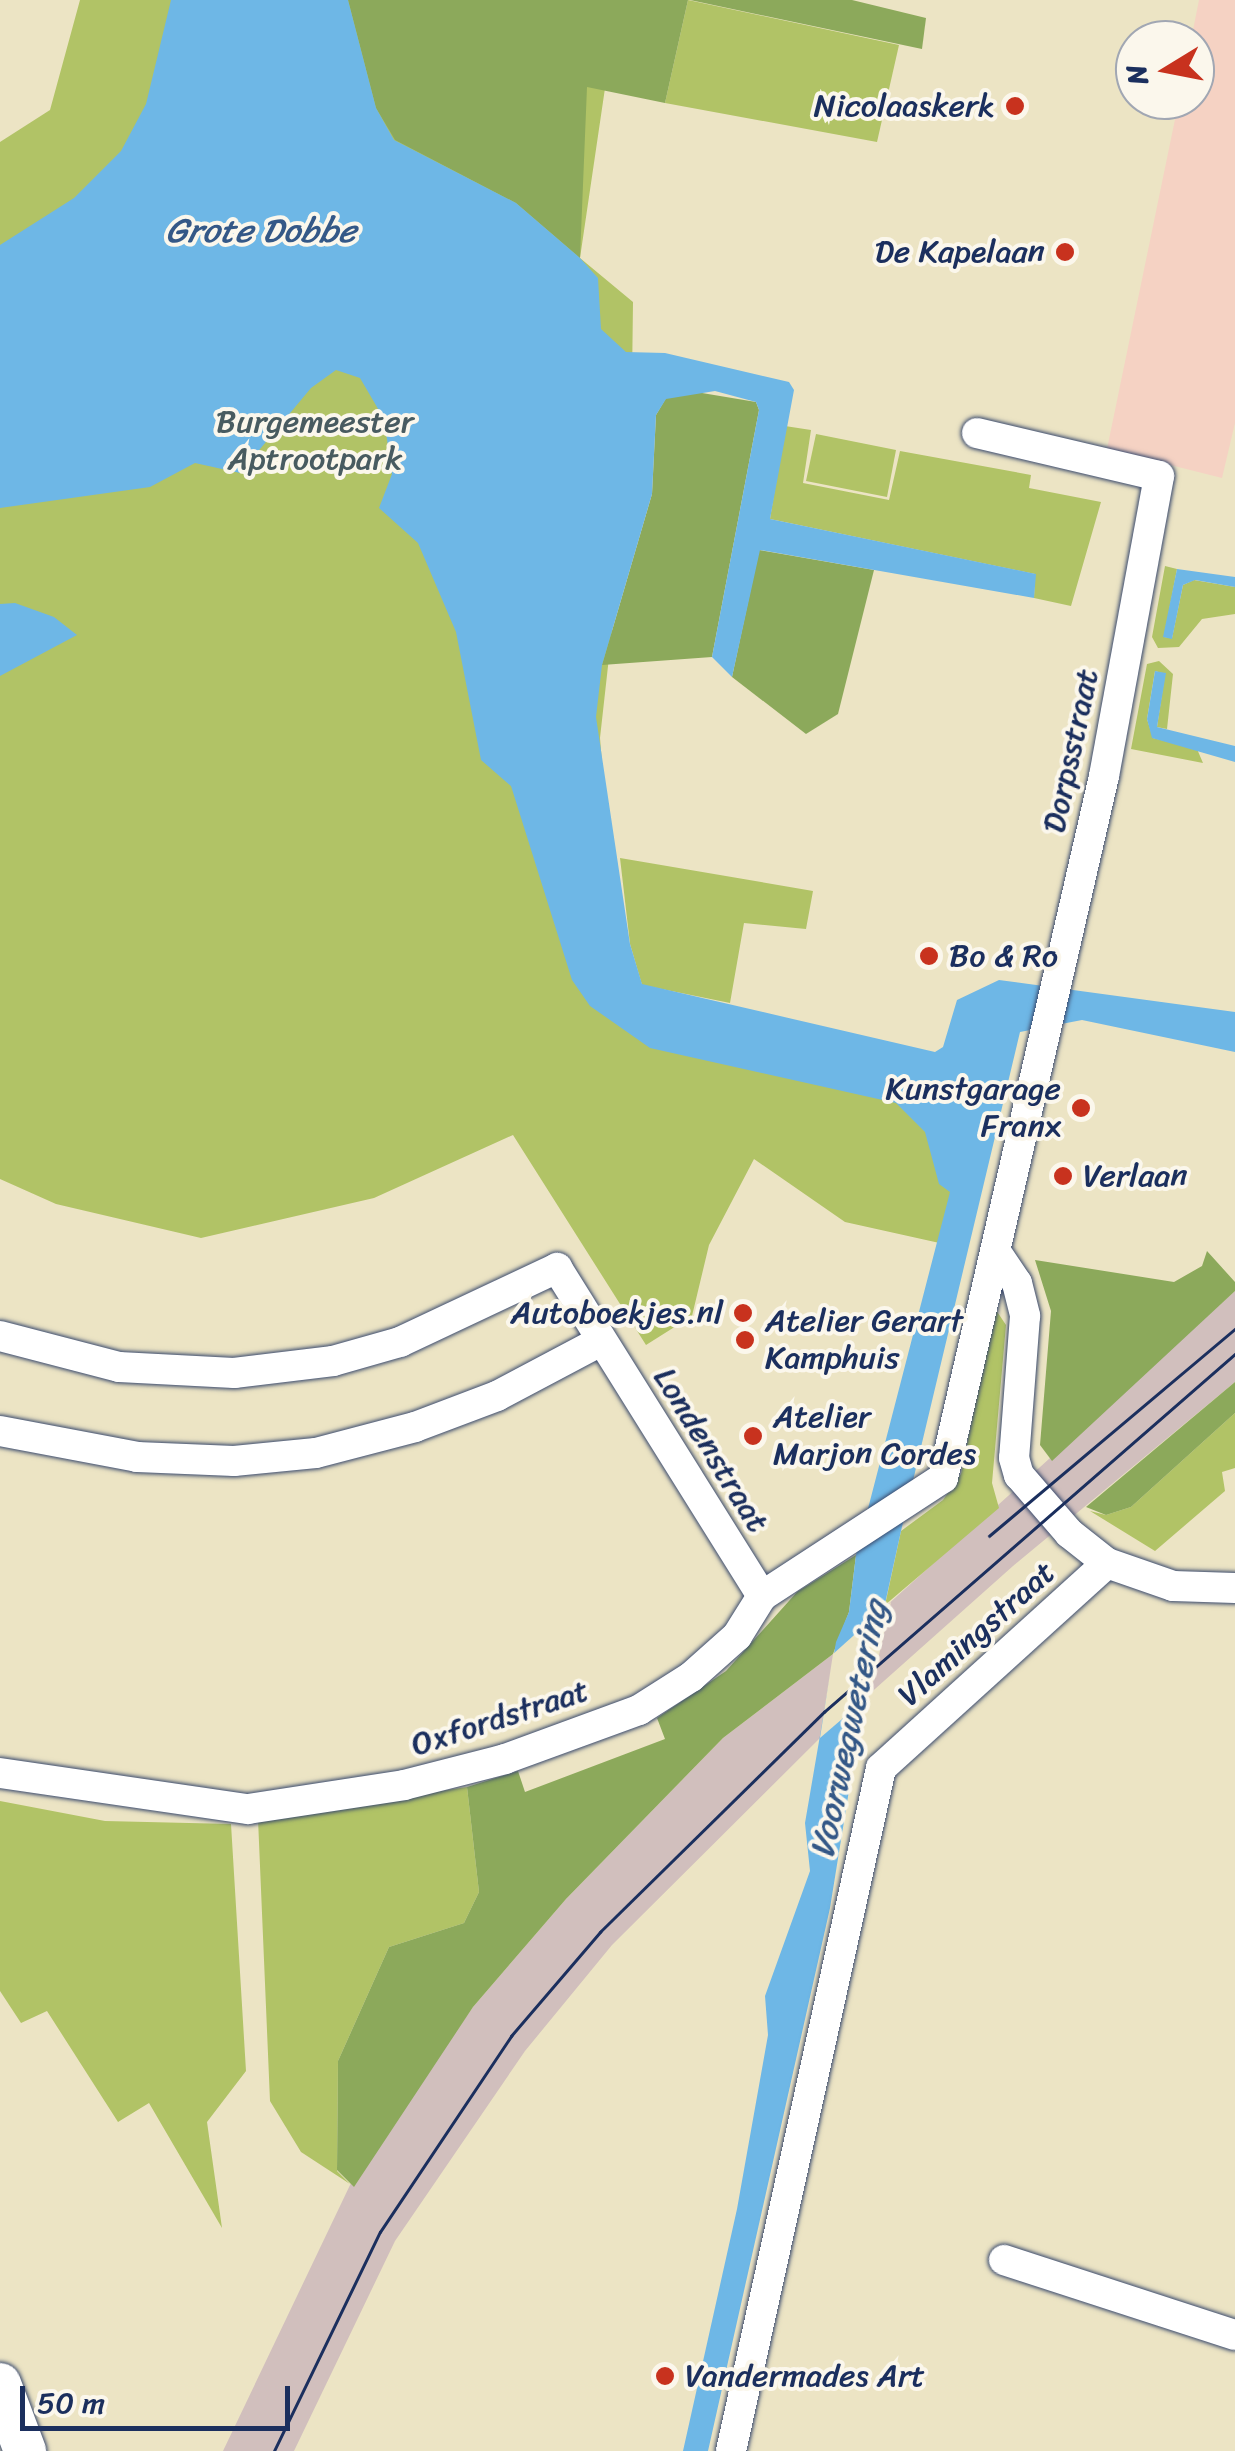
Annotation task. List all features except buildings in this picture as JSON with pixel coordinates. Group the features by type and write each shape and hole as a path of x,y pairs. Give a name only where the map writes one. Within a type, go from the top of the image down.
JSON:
{"street":[{"name":"Dorpsstraat","path":"977,433 1159,476 1104,776 996,1252"},
{"name":"Oxfordstraat","path":"0,1774 248,1809 404,1785 506,1759 639,1710 691,1678 737,1636 762,1596 918,1498 943,1478 996,1252"},
{"name":"Vlamingstraat","path":"731,2451 880,1768 1107,1563 1069,1534 1018,1475 1014,1458 1025,1316 1017,1282 996,1252"},
{"name":"Londenstraat","path":"0,1336 119,1366 234,1373 332,1362 435,1328 556,1268 762,1596"},
{"path":"0,1430 137,1457 234,1460 316,1452 415,1427 496,1396 601,1341"},
{"path":"1107,1563 1174,1586 1235,1588"},
{"path":"1004,2260 1235,2335"},
{"path":"0,2384 25,2451"}],"shaded area":[{"path":"1199,0 1235,0 1235,423 1222,478 1107,449 1175,120 1215,120 1215,20 1195,20"},
{"path":"1235,1291 1235,1382 1013,1566 820,1738 612,1945 525,2051 395,2241 294,2451 223,2451 351,2183 473,2007 566,1899 723,1738 833,1654"}],"green space":[{"name":"Burgemeester Aptrootpark","path":"80,0 618,0 580,258 633,302 631,460 600,738 619,970 651,1023 973,1091 953,1246 845,1222 754,1159 709,1245 692,1316 646,1345 513,1135 374,1198 201,1238 56,1204 0,1179 0,142 50,110"},
{"path":"348,0 688,0 665,103 587,87 580,258 516,203 395,140 376,108"},
{"path":"688,0 899,45 877,142 665,103"},
{"path":"690,0 852,0 926,18 922,49"},
{"path":"690,391 756,402 759,410 712,657 602,665 652,494 656,415 666,398"},
{"path":"785,426 811,430 803,483 889,500 900,451 1031,475 1029,488 1101,502 1071,606 1034,598 1035,574 770,519"},
{"path":"816,434 896,450 887,497 806,481"},
{"path":"759,550 874,570 838,714 806,734 732,677"},
{"path":"1165,566 1177,569 1164,637 1172,638 1183,585 1194,580 1235,587 1235,614 1202,619 1179,647 1158,648 1152,637"},
{"path":"1159,661 1173,674 1167,729 1157,727 1165,674 1155,671 1147,719 1153,738 1197,749 1203,763 1131,749 1147,664"},
{"path":"620,858 813,891 806,929 744,923 730,1003 642,985 630,944"},
{"path":"1207,1251 1235,1282 1235,1291 1052,1461 1040,1445 1051,1311 1035,1260 1174,1282 1202,1266"},
{"path":"994,1307 1006,1325 992,1483 999,1508 885,1605 901,1531 943,1500 961,1474"},
{"path":"1235,1382 1235,1413 1131,1507 1106,1515 1086,1507"},
{"path":"1235,1413 1235,1468 1222,1472 1225,1491 1155,1551 1090,1511 1106,1515 1131,1507"},
{"path":"856,1555 849,1612 833,1654 723,1738 566,1899 473,2007 354,2187 337,2170 338,2061 389,1947 464,1923 479,1892 467,1787 518,1771 525,1792 665,1739 657,1718 726,1671 797,1592"},
{"path":"467,1787 479,1892 464,1923 389,1947 338,2061 337,2171 350,2184 301,2152 270,2101 258,1819"},
{"path":"0,1801 105,1821 231,1824 246,2071 207,2122 222,2228 149,2103 118,2122 47,2011 21,2023 0,1991"}],"water":[{"name":"Grote Dobbe","path":"171,0 348,0 376,108 394,140 516,203 580,258 598,278 601,329 626,352 665,353 789,382 794,390 770,519 1036,574 1034,598 760,550 732,677 712,657 759,410 756,402 715,391 666,399 656,415 652,494 602,665 596,717 630,944 642,984 935,1052 943,1047 957,1000 999,980 1235,1012 1235,1052 1082,1020 1020,1032 901,1531 863,1704 830,1908 708,2451 683,2451 737,2209 768,2035 765,1996 810,1871 805,1823 836,1642 849,1612 856,1555 950,1192 939,1184 925,1132 896,1103 650,1048 590,1006 572,980 511,786 481,760 456,632 418,543 379,508 392,474 384,419 360,378 336,370 311,388 240,473 195,463 150,487 0,508 0,245 74,198 121,151 146,104"},
{"path":"1177,569 1235,577 1235,587 1195,580 1183,585 1172,639 1163,637"},
{"path":"15,603 54,617 77,635 0,676 0,604"},
{"path":"1155,671 1166,673 1157,727 1235,746 1235,762 1152,738 1147,719"}],"pier":[{"path":"891,1602 870,1695 820,1738 833,1654"}],"tram line":[{"path":"989,1536 1235,1329"},
{"path":"274,2451 380,2232 511,2036 600,1932 824,1712 1235,1354"}],"place":[{"name":"Nicolaaskerk","path":"1015,106"},
{"name":"De Kapelaan","path":"1065,252"},
{"name":"Bo & Ro","path":"929,956"},
{"name":"Kunstgarage Franx","path":"1081,1108"},
{"name":"Verlaan","path":"1063,1176"},
{"name":"Autoboekjes.nl","path":"743,1313"},
{"name":"Atelier Gerart Kamphuis","path":"745,1340"},
{"name":"Atelier Marjon Cordes","path":"753,1436"},
{"name":"Vandermades Art","path":"665,2376"}],"water label":[{"name":"Voorwegwetering","path":"848,1729"}]}
